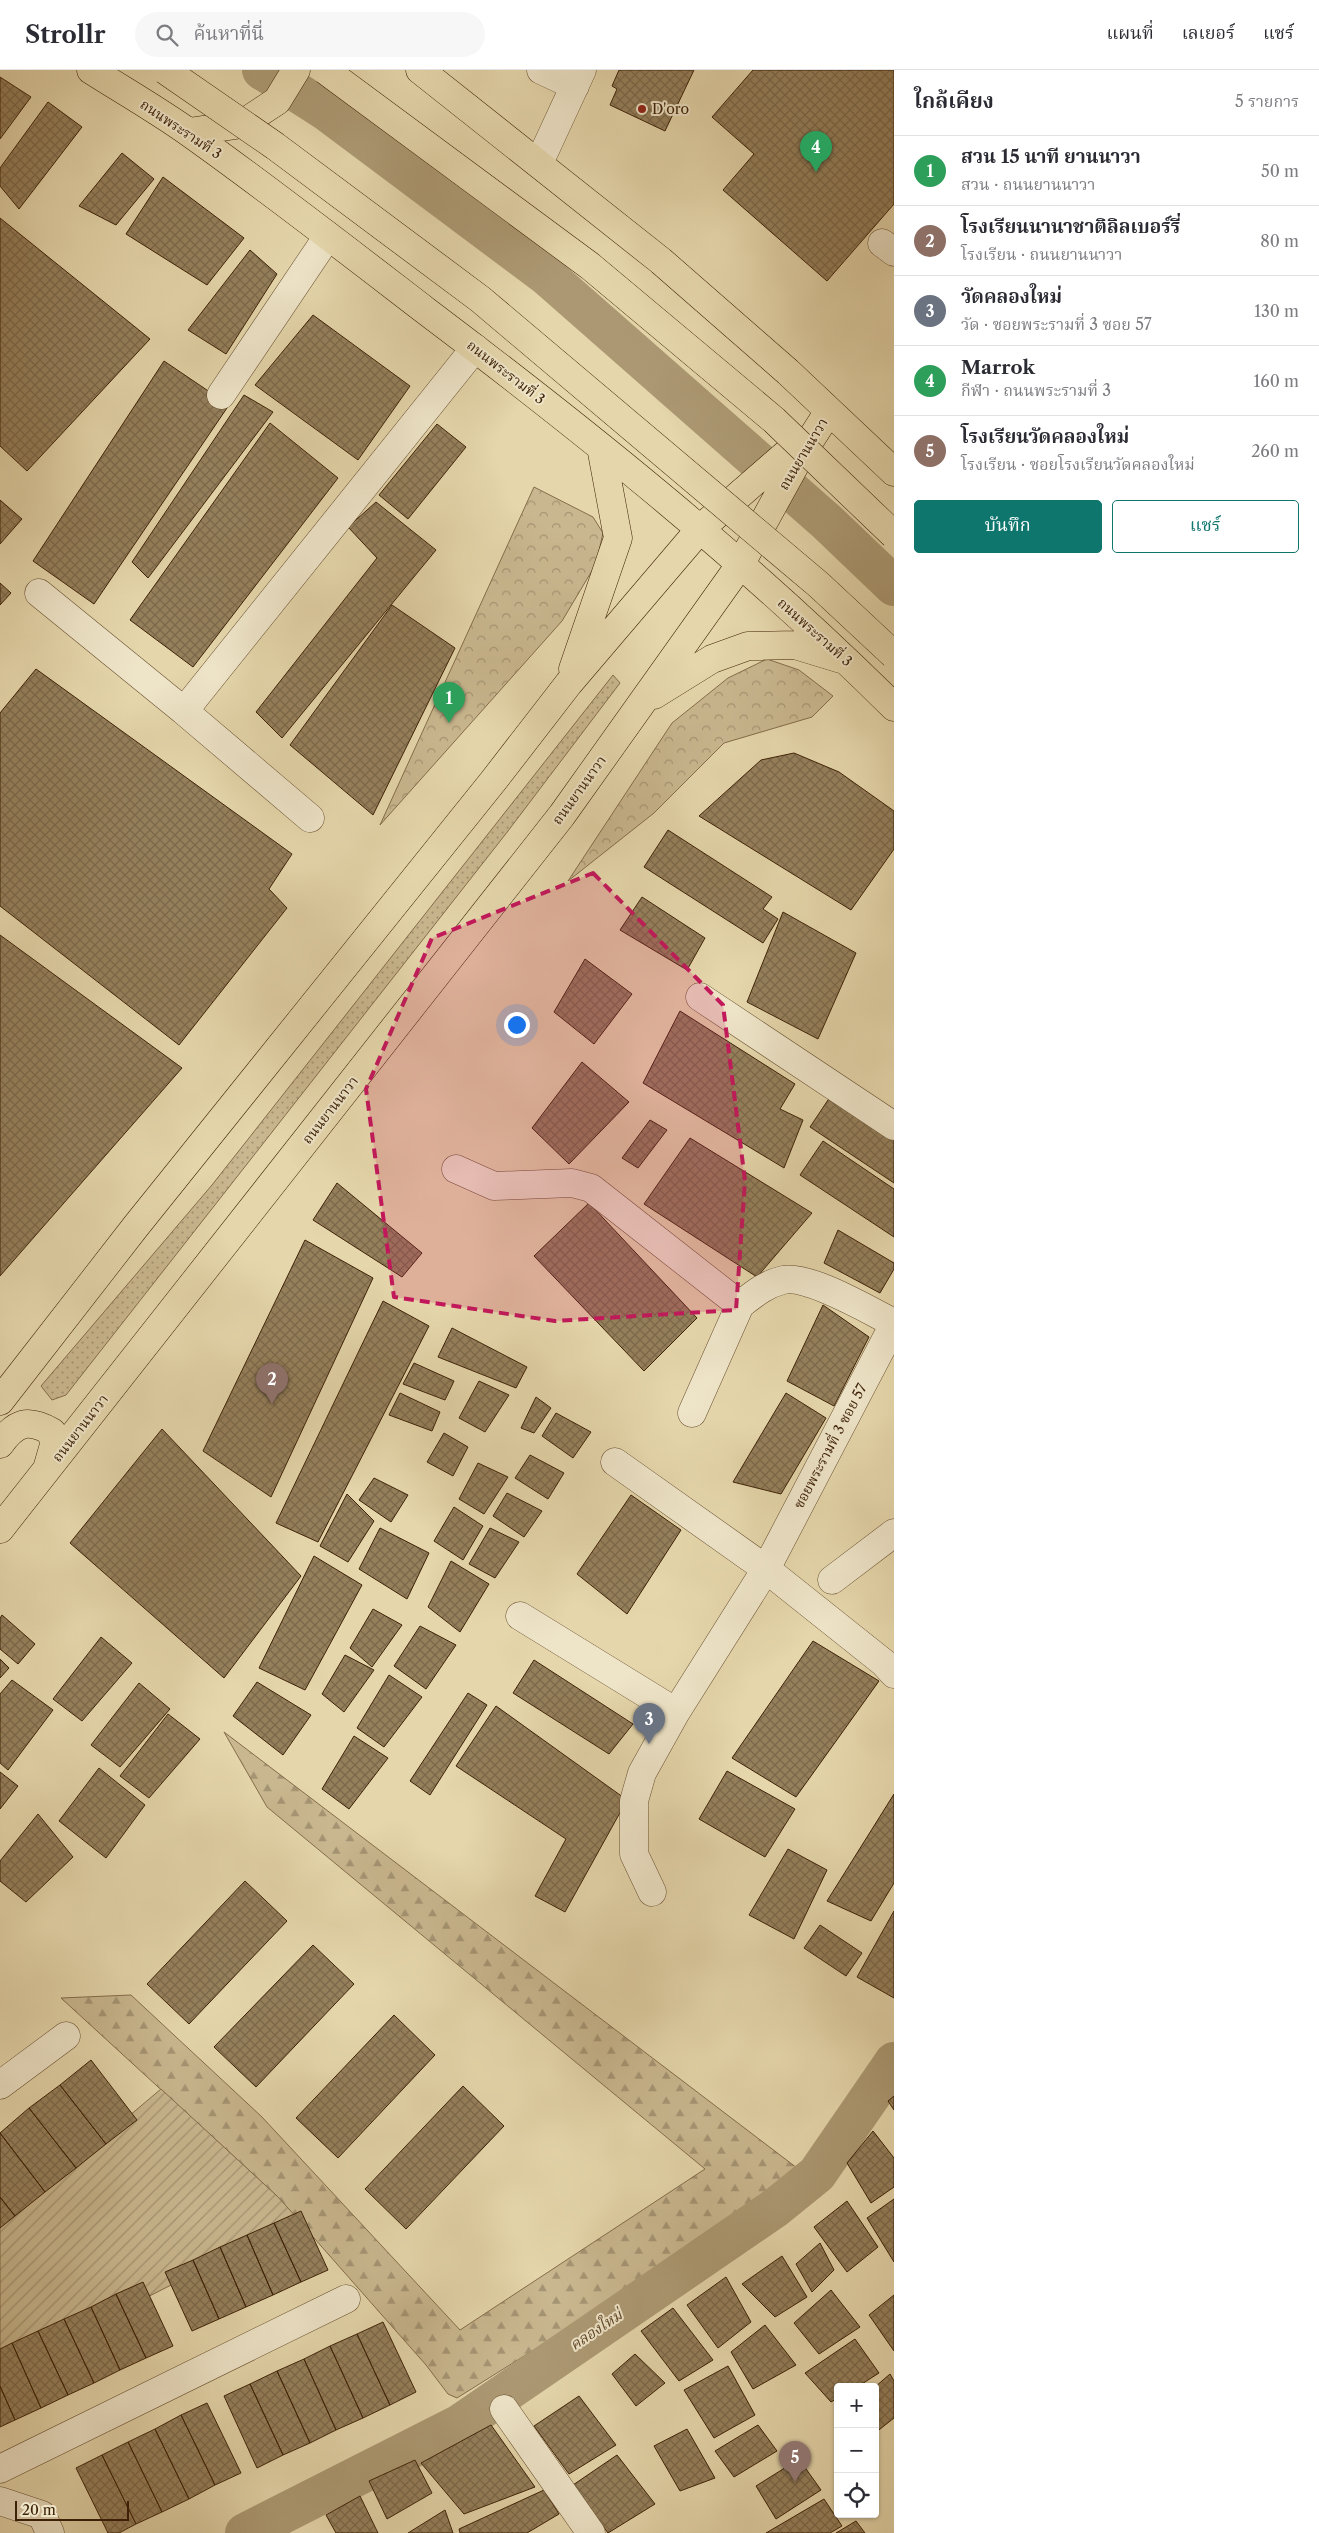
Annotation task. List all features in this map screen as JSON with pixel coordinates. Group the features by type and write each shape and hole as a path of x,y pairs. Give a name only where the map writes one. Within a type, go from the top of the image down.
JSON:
{"main road":[{"name":"ถนนพระรามที่ 3","path":"91,70 189,132 475,348 601,447 701,528 848,660 894,706"},
{"path":"165,70 275,146 480,299 819,585 894,655"},
{"path":"189,132 242,124 277,101 296,70"},
{"path":"325,70 590,266 774,420 894,536"},
{"path":"435,74 539,163 661,261 830,411 894,472"},
{"name":"ถนนยานนาวา","path":"0,1529 562,815 740,565 765,520 796,453 830,411"},
{"path":"569,682 618,538 601,447"},
{"name":"ถนนยานนาวา","path":"0,1401 136,1226 488,788 569,682 701,528 738,496 796,453"},
{"path":"642,702 712,659 748,646 795,645 848,660"},
{"path":"0,1444 8,1434 23,1424 38,1423 52,1432 54,1445 46,1471"}],"street":[{"path":"539,163 578,78 541,70"},
{"path":"221,395 328,236"},
{"path":"184,712 475,348"},
{"path":"39,593 310,818"},
{"path":"700,997 894,1126"},
{"path":"456,1169 494,1186 572,1183 591,1188 740,1305"},
{"path":"692,1413 740,1305 760,1288 785,1279 810,1282 894,1324"},
{"name":"ซอยพระรามที่ 3 ซอย 57","path":"652,1892 634,1854 634,1801 642,1773 676,1712 766,1569 894,1324"},
{"path":"614,1462 766,1569 884,1663 894,1674"},
{"path":"832,1580 894,1534"},
{"path":"520,1616 676,1712"},
{"path":"0,2085 66,2036"},
{"path":"0,2469 346,2299"},
{"path":"504,2409 592,2533"},
{"path":"0,2501 42,2515 50,2533"}],"highlighted area":[{"path":"593,873 723,1005 745,1181 736,1310 555,1321 394,1297 366,1089 432,938"}],"green space":[{"path":"534,487 593,517 603,533 596,564 562,621 380,825"},
{"path":"767,659 799,670 833,696 812,717 724,743 654,813 568,881 672,723 728,678"},
{"path":"613,675 620,683 508,831 66,1395 52,1400 41,1386 212,1185"},
{"path":"224,1732 801,2171 770,2202 457,2398 448,2394 426,2365 277,2196 61,1998 131,1995 262,2117 460,2330 705,2169 267,1807"},
{"path":"161,2089 277,2196 299,2220 0,2372 0,2225"}],"building":[{"path":"619,70 694,70 665,131 610,105 617,89 612,86"},
{"path":"753,70 894,70 894,204 827,281 723,190 754,154 712,117"},
{"path":"0,77 31,97 0,139"},
{"path":"48,102 82,127 19,209 0,186 0,168"},
{"path":"122,153 154,179 116,225 79,206"},
{"path":"163,177 244,238 207,285 126,234"},
{"path":"0,218 150,339 27,471 0,446"},
{"path":"250,250 277,274 226,354 188,330"},
{"path":"313,315 410,386 358,460 255,385"},
{"path":"164,361 229,405 94,604 33,561"},
{"path":"244,395 273,412 148,578 132,562"},
{"path":"270,423 338,478 193,667 130,620"},
{"path":"437,424 466,447 408,519 379,495"},
{"path":"0,500 22,519 0,544"},
{"path":"376,502 436,550 282,738 256,712 377,558 348,527"},
{"path":"0,583 11,593 0,605"},
{"path":"392,605 455,648 373,815 290,745"},
{"path":"36,669 292,854 269,889 287,908 179,1045 0,906 0,713"},
{"path":"794,753 839,772 894,811 894,849 851,910 699,816 761,760"},
{"path":"668,830 772,897 763,909 778,919 763,943 644,867"},
{"path":"642,897 705,938 687,970 620,930"},
{"path":"783,912 856,953 818,1039 747,1002"},
{"path":"0,935 182,1068 0,1276"},
{"path":"585,959 632,994 594,1044 554,1012"},
{"path":"680,1011 795,1084 780,1109 803,1120 784,1168 643,1083"},
{"path":"582,1062 629,1102 569,1164 532,1128"},
{"path":"832,1094 894,1134 894,1183 810,1127"},
{"path":"650,1120 667,1130 638,1168 622,1158"},
{"path":"690,1138 812,1213 757,1277 644,1204"},
{"path":"823,1141 894,1189 894,1237 800,1175"},
{"path":"337,1183 422,1253 402,1277 313,1220"},
{"path":"589,1203 697,1318 644,1371 534,1256"},
{"path":"838,1230 894,1263 894,1269 880,1293 824,1263"},
{"path":"305,1240 373,1278 271,1497 203,1451"},
{"path":"383,1301 429,1326 318,1542 276,1523"},
{"path":"823,1305 869,1337 834,1406 787,1381"},
{"path":"452,1328 527,1367 516,1388 438,1357"},
{"path":"414,1363 454,1381 445,1400 403,1384"},
{"path":"479,1381 509,1395 485,1432 459,1418"},
{"path":"400,1393 440,1412 432,1431 389,1415"},
{"path":"786,1393 826,1418 781,1494 733,1482"},
{"path":"536,1397 551,1408 534,1433 521,1428"},
{"path":"556,1413 591,1432 573,1458 542,1436"},
{"path":"162,1429 301,1576 224,1678 70,1543"},
{"path":"444,1433 468,1447 453,1476 427,1462"},
{"path":"530,1455 564,1473 548,1499 515,1478"},
{"path":"478,1463 508,1477 484,1514 459,1499"},
{"path":"374,1478 408,1495 391,1522 359,1500"},
{"path":"507,1493 542,1511 524,1537 493,1516"},
{"path":"347,1494 374,1521 348,1562 320,1546"},
{"path":"631,1495 681,1530 627,1614 577,1574"},
{"path":"454,1507 483,1526 463,1560 434,1541"},
{"path":"380,1528 429,1553 407,1599 359,1569"},
{"path":"490,1528 519,1542 495,1578 469,1564"},
{"path":"314,1556 362,1585 305,1690 259,1668"},
{"path":"451,1561 489,1584 460,1632 428,1607"},
{"path":"373,1609 402,1625 372,1667 350,1648"},
{"path":"2,1615 35,1644 18,1664 0,1649 0,1618"},
{"path":"420,1626 456,1645 426,1689 394,1666"},
{"path":"101,1637 132,1663 82,1721 53,1699"},
{"path":"813,1641 879,1681 796,1797 732,1758"},
{"path":"345,1655 374,1670 344,1712 322,1694"},
{"path":"0,1659 9,1668 0,1678"},
{"path":"534,1660 633,1724 609,1754 513,1693"},
{"path":"389,1675 422,1697 384,1747 357,1728"},
{"path":"12,1680 53,1710 8,1770 0,1763 0,1694"},
{"path":"257,1682 311,1715 283,1755 233,1716"},
{"path":"139,1683 170,1709 120,1767 91,1745"},
{"path":"468,1693 487,1705 430,1795 410,1781"},
{"path":"496,1706 627,1800 565,1912 535,1896 566,1839 456,1766"},
{"path":"168,1714 200,1739 149,1798 120,1776"},
{"path":"354,1736 388,1758 349,1809 322,1789"},
{"path":"99,1768 145,1805 106,1858 59,1821"},
{"path":"727,1771 795,1809 765,1857 699,1819"},
{"path":"0,1772 18,1786 0,1809"},
{"path":"894,1794 894,1883 871,1921 827,1901"},
{"path":"38,1814 73,1857 26,1902 0,1881 0,1861"},
{"path":"788,1849 827,1870 794,1939 749,1915"},
{"path":"245,1881 287,1921 189,2024 147,1984"},
{"path":"894,1911 894,1998 857,1977"},
{"path":"820,1925 862,1953 846,1976 804,1948"},
{"path":"313,1945 354,1984 256,2087 214,2047"},
{"path":"394,2015 435,2055 338,2158 296,2118"},
{"path":"91,2060 137,2120 106,2144 60,2085"},
{"path":"60,2085 106,2144 76,2168 29,2108"},
{"path":"463,2086 504,2126 406,2229 365,2189"},
{"path":"894,2096 894,2110 888,2101"},
{"path":"29,2108 76,2168 45,2192 0,2133"},
{"path":"873,2131 894,2158 894,2187 871,2203 847,2163"},
{"path":"0,2133 45,2192 15,2216 0,2197"},
{"path":"0,2197 15,2216 0,2228"},
{"path":"894,2199 894,2262 867,2218"},
{"path":"847,2201 878,2247 847,2272 814,2227"},
{"path":"301,2211 328,2270 301,2282 274,2223"},
{"path":"274,2223 301,2282 273,2295 247,2235"},
{"path":"247,2235 273,2295 246,2307 220,2247"},
{"path":"820,2243 834,2270 812,2292 796,2264"},
{"path":"220,2247 246,2307 219,2319 193,2260"},
{"path":"782,2256 807,2297 775,2317 742,2284"},
{"path":"193,2260 219,2319 192,2331 165,2272"},
{"path":"726,2277 751,2322 718,2348 687,2305"},
{"path":"143,2282 173,2346 146,2358 116,2294"},
{"path":"831,2290 860,2327 819,2354 794,2323"},
{"path":"116,2294 146,2358 120,2370 91,2307"},
{"path":"894,2295 894,2351 869,2315"},
{"path":"91,2307 120,2370 94,2383 64,2319"},
{"path":"673,2308 713,2360 679,2381 641,2331"},
{"path":"64,2319 94,2383 68,2395 38,2331"},
{"path":"383,2322 416,2392 390,2405 357,2334"},
{"path":"765,2325 796,2365 753,2389 731,2352"},
{"path":"38,2331 68,2395 41,2408 12,2343"},
{"path":"357,2334 390,2405 363,2418 330,2346"},
{"path":"855,2339 879,2373 863,2383 834,2383 834,2400 831,2402 805,2373"},
{"path":"12,2343 41,2408 15,2420 0,2386 0,2349"},
{"path":"330,2346 363,2418 336,2430 304,2359"},
{"path":"635,2354 665,2383 636,2406 612,2374"},
{"path":"304,2359 336,2430 310,2443 277,2371"},
{"path":"728,2366 755,2415 714,2438 684,2390"},
{"path":"277,2371 310,2443 283,2455 250,2384"},
{"path":"890,2374 894,2381 894,2418 879,2430 879,2428 879,2384"},
{"path":"250,2384 283,2455 257,2468 224,2396"},
{"path":"0,2386 15,2420 0,2427"},
{"path":"579,2396 616,2445 569,2474 534,2426"},
{"path":"207,2403 241,2473 215,2485 181,2415"},
{"path":"181,2415 215,2485 189,2499 155,2429"},
{"path":"491,2425 535,2487 464,2514 421,2463"},
{"path":"758,2425 777,2451 734,2477 715,2451"},
{"path":"155,2429 189,2499 162,2512 128,2442"},
{"path":"687,2429 715,2478 680,2491 654,2446"},
{"path":"128,2442 162,2512 136,2524 102,2455"},
{"path":"102,2455 136,2524 119,2533 108,2533 76,2468"},
{"path":"617,2455 655,2504 608,2533 573,2485"},
{"path":"799,2459 821,2490 776,2519 756,2486"},
{"path":"415,2460 432,2493 387,2519 369,2481"},
{"path":"544,2490 559,2514 527,2533 460,2533 459,2529"},
{"path":"360,2496 378,2533 336,2533 326,2515"},
{"path":"824,2499 834,2514 834,2518 837,2518 842,2526 830,2533 766,2533"},
{"path":"445,2510 453,2533 408,2533"},
{"path":"856,2521 865,2533 836,2533"}],"waterway":[{"path":"262,70 325,110 547,276 827,522 894,586"},
{"name":"คลองใหม่","path":"245,2533 460,2424 775,2208 817,2174 894,2062"}],"place":[{"name":"D'oro","path":"642,109"},
{"name":"Marrok","path":"816,172"},
{"name":"สวน 15 นาที ยานนาวา","path":"449,723"},
{"name":"โรงเรียนนานาชาติลิลเบอร์รี่","path":"272,1404"},
{"name":"วัดคลองใหม่","path":"649,1744"},
{"name":"โรงเรียนวัดคลองใหม่","path":"795,2482"}]}
